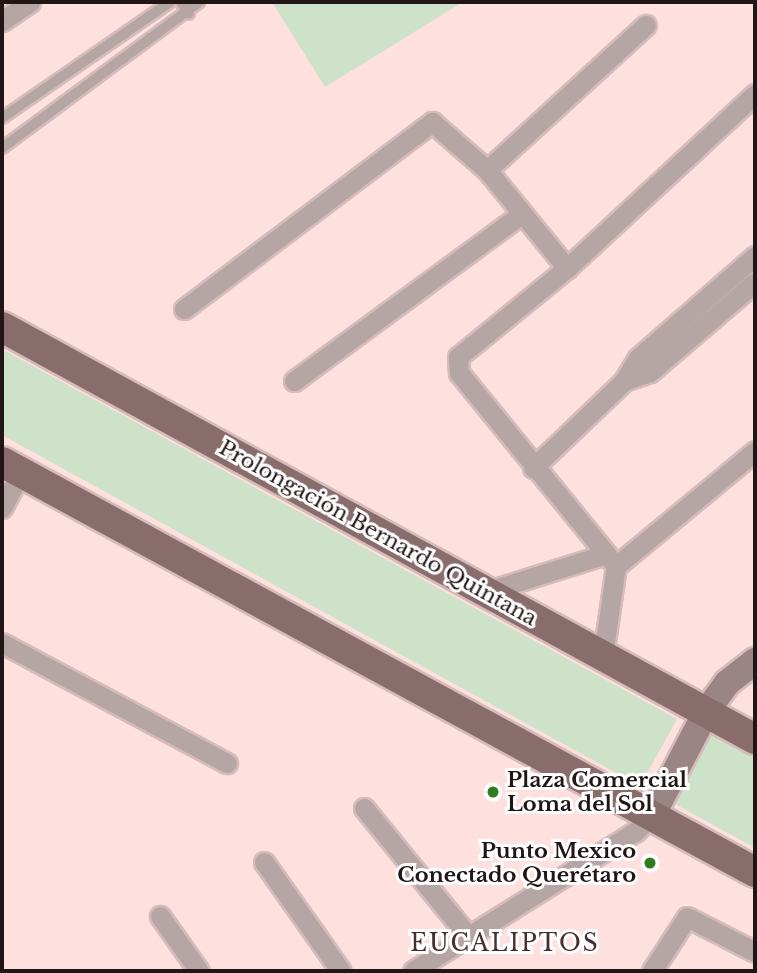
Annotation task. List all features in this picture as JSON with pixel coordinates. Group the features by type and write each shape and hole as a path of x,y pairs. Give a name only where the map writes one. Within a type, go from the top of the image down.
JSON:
{"main road":[{"name":"Prolongación Bernardo Quintana","path":"4,322 485,592 755,739"},
{"path":"11,467 653,814 755,872"}],"street":[{"path":"2,21 30,2"},
{"path":"487,170 646,25"},
{"path":"603,656 611,560 533,468 456,364 567,268 755,94"},
{"path":"184,309 432,122 487,170 567,268"},
{"path":"294,381 521,214"},
{"path":"533,468 624,381 638,358 755,257"},
{"path":"624,381 650,372 755,282"},
{"path":"485,592 611,560 755,451"},
{"path":"2,508 11,467"},
{"path":"2,643 227,763"},
{"path":"413,971 469,937 653,814 706,712 727,683 755,661"},
{"path":"727,683 755,674"},
{"path":"365,808 469,937"},
{"path":"264,862 341,971"},
{"path":"160,916 199,971"},
{"path":"652,971 687,916 750,949 755,929"}],"lane":[{"path":"2,118 170,2"},
{"path":"181,2 189,15"},
{"path":"2,148 189,15 199,2"}],"green space":[{"path":"272,2 463,2 325,87"},
{"path":"2,349 677,719 640,786 2,435"},
{"path":"713,729 755,752 755,848 675,804"}],"place":[{"name":"Plaza Comercial Loma del Sol","path":"493,792"},
{"name":"Punto Mexico Conectado Querétaro","path":"650,863"}],"district":[{"name":"EUCALIPTOS","path":"505,943"}]}
